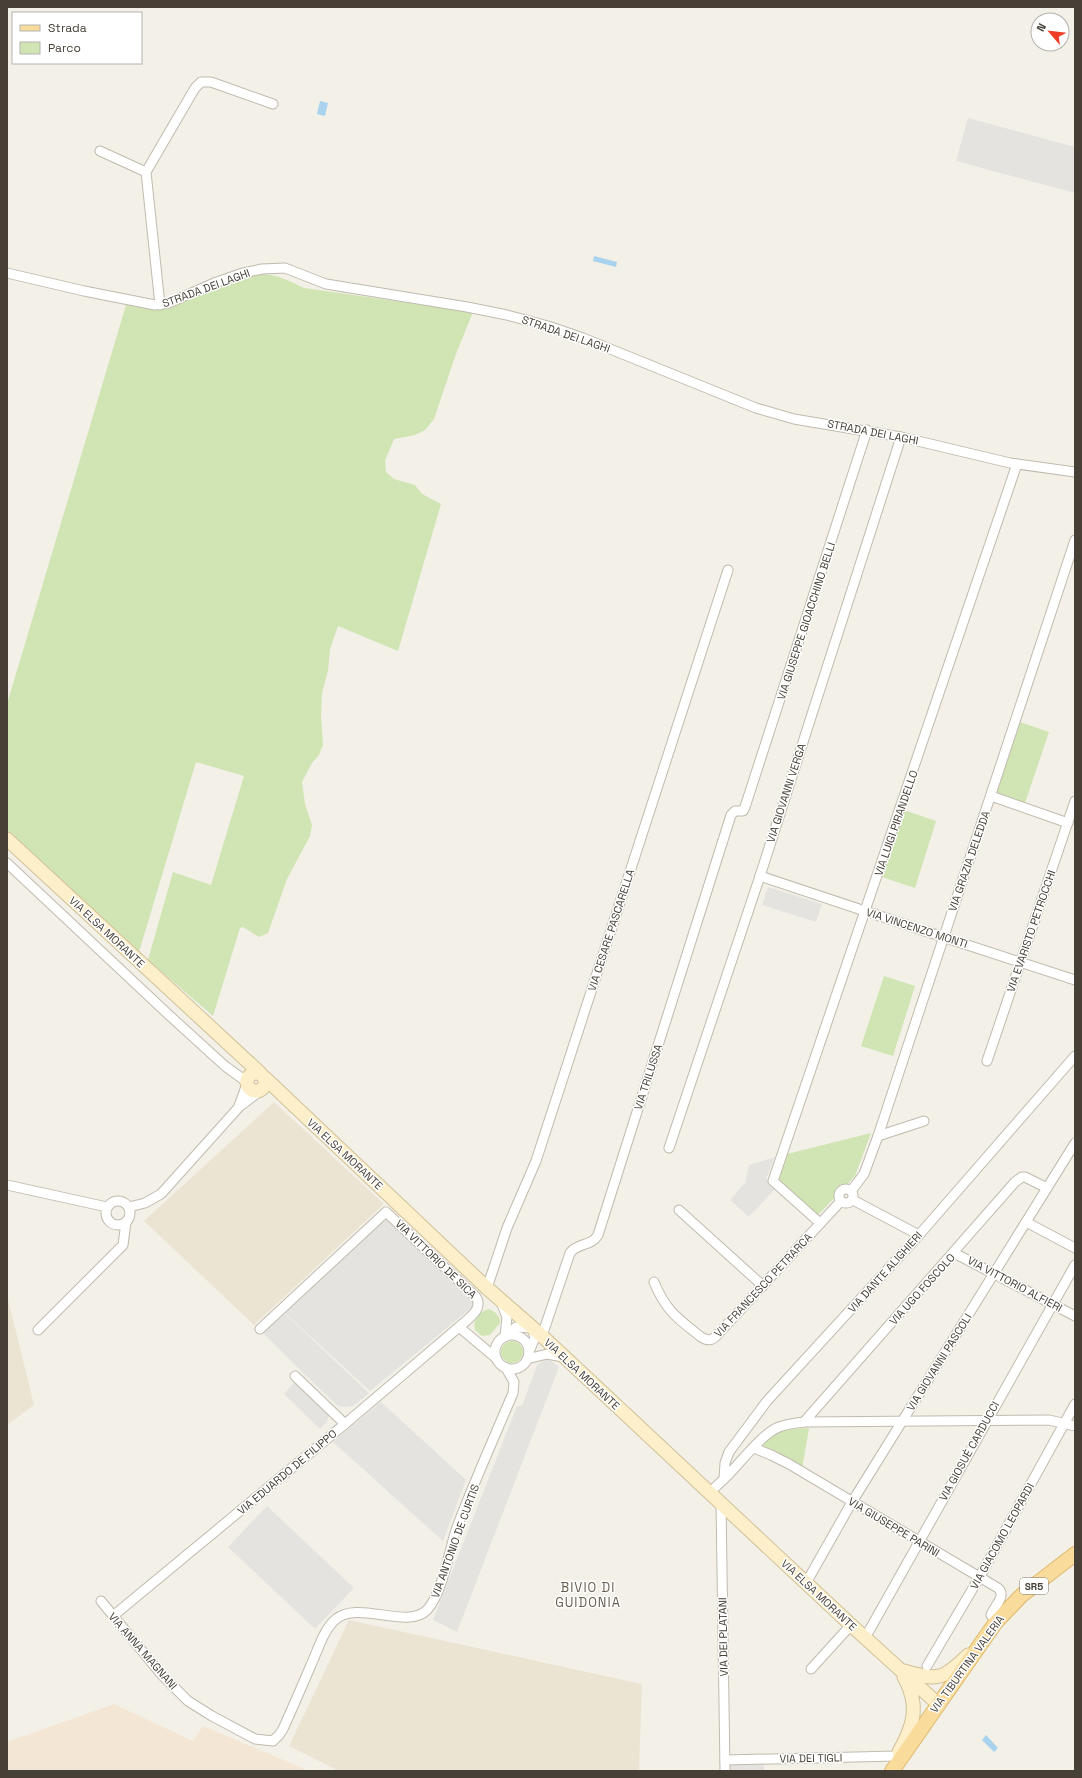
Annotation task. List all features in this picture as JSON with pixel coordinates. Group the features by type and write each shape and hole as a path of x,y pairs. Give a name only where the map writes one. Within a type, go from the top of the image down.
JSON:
{"main road":[{"name":"VIA TIBURTINA VALERIA","path":"894,1765 996,1622 1022,1595 1075,1554"}],"street":[{"path":"160,305 146,172 201,82 211,82 273,104"},
{"path":"100,150 146,172"},
{"name":"STRADA DEI LAGHI","path":"7,273 146,304 160,305 169,303 214,283 243,273 267,268 285,268 326,284 467,307 532,321 583,338 760,410 798,420 867,430 1017,464 1075,472"},
{"name":"VIA GIUSEPPE GIOACCHINO BELLI","path":"742,811 746,807 867,430"},
{"name":"VIA GIOVANNI VERGA","path":"669,1148 760,876 901,437"},
{"name":"VIA LUIGI PIRANDELLO","path":"820,1223 773,1181 1017,464"},
{"name":"VIA GRAZIA DELEDDA","path":"852,1195 868,1166 1075,540"},
{"name":"VIA CESARE PASCARELLA","path":"487,1288 510,1219 536,1161 728,570"},
{"path":"991,796 1068,823"},
{"name":"VIA EVARISTO PETROCCHI","path":"987,1061 1075,801"},
{"name":"VIA TRILUSSA","path":"537,1332 570,1253 577,1246 594,1241 598,1235 731,815 734,811 742,811"},
{"name":"VIA ELSA MORANTE","path":"7,839 487,1288 537,1332 851,1625 938,1704"},
{"path":"7,863 170,1016 247,1083 253,1091 260,1091"},
{"name":"VIA VINCENZO MONTI","path":"760,876 1075,980"},
{"name":"VIA DANTE ALIGHIERI","path":"724,1479 725,1463 729,1452 750,1422 782,1383 919,1235 1075,1056"},
{"path":"129,1207 145,1203 161,1194 239,1107 265,1086 262,1076 251,1074 239,1107"},
{"path":"878,1136 924,1121"},
{"name":"VIA GIOVANNI PASCOLI","path":"806,1583 852,1502 1075,1143"},
{"name":"VIA UGO FOSCOLO","path":"804,1422 1020,1178 1028,1178 1047,1188"},
{"path":"7,1185 107,1207"},
{"path":"852,1195 849,1203 845,1204 839,1198 841,1191 848,1189 852,1195 919,1235"},
{"path":"38,1330 123,1245 126,1222 130,1215 129,1207 120,1200 113,1202 107,1207 106,1215 111,1222 118,1225 126,1222"},
{"name":"VIA FRANCESCO PETRARCA","path":"654,1282 668,1310 701,1338 709,1340 718,1334 841,1201"},
{"path":"679,1210 763,1286"},
{"name":"VIA VITTORIO DE SICA","path":"260,1329 386,1212 478,1300 480,1304 477,1310 460,1327"},
{"path":"1026,1222 1075,1248"},
{"name":"VIA VITTORIO ALFIERI","path":"954,1253 1075,1316"},
{"name":"VIA GIOSUÈ CARDUCCI","path":"866,1638 1075,1265"},
{"path":"500,1299 507,1317 502,1338"},
{"path":"460,1327 496,1358 502,1366 511,1369 520,1366 528,1356 537,1332 523,1326 516,1327 502,1338 495,1348 496,1358"},
{"name":"VIA EDUARDO DE FILIPPO","path":"113,1616 460,1327"},
{"path":"480,1344 490,1344 511,1334 522,1338 526,1342 528,1356"},
{"path":"528,1356 547,1354 563,1357"},
{"name":"VIA ANTONIO DE CURTIS","path":"273,1741 283,1729 325,1634 336,1620 342,1616 356,1612 397,1616 415,1615 424,1612 431,1604 437,1591 457,1530 513,1393 514,1382 506,1368"},
{"path":"295,1376 345,1424"},
{"name":"VIA GIACOMO LEOPARDI","path":"927,1666 979,1578 1066,1423 1075,1404"},
{"path":"709,1493 768,1434 778,1428 804,1422 986,1422 1049,1420 1075,1426"},
{"name":"VIA GIUSEPPE PARINI","path":"754,1448 788,1464 1001,1591 1002,1596 991,1615 996,1622"},
{"name":"VIA DEI PLATANI","path":"721,1503 725,1771"},
{"name":"VIA ANNA MAGNANI","path":"101,1601 161,1674 188,1701 212,1716 255,1739 273,1741"},
{"path":"811,1669 851,1625"},
{"name":"VIA ELSA MORANTE","path":"900,1670 925,1677 935,1678 943,1676 956,1667 981,1642"},
{"name":"VIA ELSA MORANTE","path":"894,1765 910,1730 914,1709 911,1690 900,1670"},
{"name":"VIA DEI TIGLI","path":"725,1760 894,1765"}],"shaded area":[{"path":"968,118 1075,147 1075,193 956,161"},
{"path":"768,887 822,904 816,922 762,905"},
{"path":"274,1102 384,1204 254,1325 144,1221"},
{"path":"775,1157 766,1179 775,1189 749,1217 730,1200 745,1183 749,1165"},
{"path":"387,1218 476,1304 370,1391 285,1313"},
{"path":"7,1295 34,1405 7,1425"},
{"path":"284,1313 369,1393 353,1406 338,1406 263,1333"},
{"path":"547,1358 559,1367 457,1632 433,1620 517,1406 522,1406 537,1365"},
{"path":"295,1381 329,1416 326,1423 320,1429 284,1394"},
{"path":"381,1402 466,1480 443,1541 333,1442"},
{"path":"267,1506 354,1588 315,1629 228,1547"},
{"path":"349,1620 642,1684 639,1771 339,1771 289,1746"},
{"path":"114,1704 193,1741 203,1726 305,1769 304,1771 7,1771 7,1742"},
{"path":"764,1763 764,1771 728,1771 728,1764"}],"green space":[{"path":"260,274 266,274 288,280 304,288 473,312 456,354 434,419 425,430 415,435 394,439 385,461 386,472 394,479 415,485 422,494 441,504 398,651 338,626 330,649 328,671 322,693 321,715 323,745 319,755 312,763 302,782 305,804 312,825 310,836 287,879 268,933 259,937 243,927 240,928 213,1016 148,960 173,872 211,885 244,776 196,762 139,952 7,832 7,704 126,305 157,309 232,281"},
{"path":"1020,722 1049,732 1025,803 995,793"},
{"path":"904,810 936,821 915,888 882,877"},
{"path":"884,976 915,986 893,1056 861,1046"},
{"path":"871,1133 855,1176 818,1215 778,1179 787,1154"},
{"path":"488,1309 497,1314 500,1323 490,1335 482,1336 475,1330 474,1323 479,1315"},
{"path":"512,1341 520,1344 523,1352 520,1360 512,1363 504,1360 501,1352 504,1344"},
{"path":"809,1428 802,1469 761,1444 782,1429"}],"water":[{"path":"320,101 328,103 325,116 317,114"},
{"path":"594,256 617,262 616,267 593,261"},
{"path":"986,1735 998,1748 994,1752 982,1740"}],"district":[{"name":"BIVIO DI GUIDONIA","path":"588,1594"}]}
